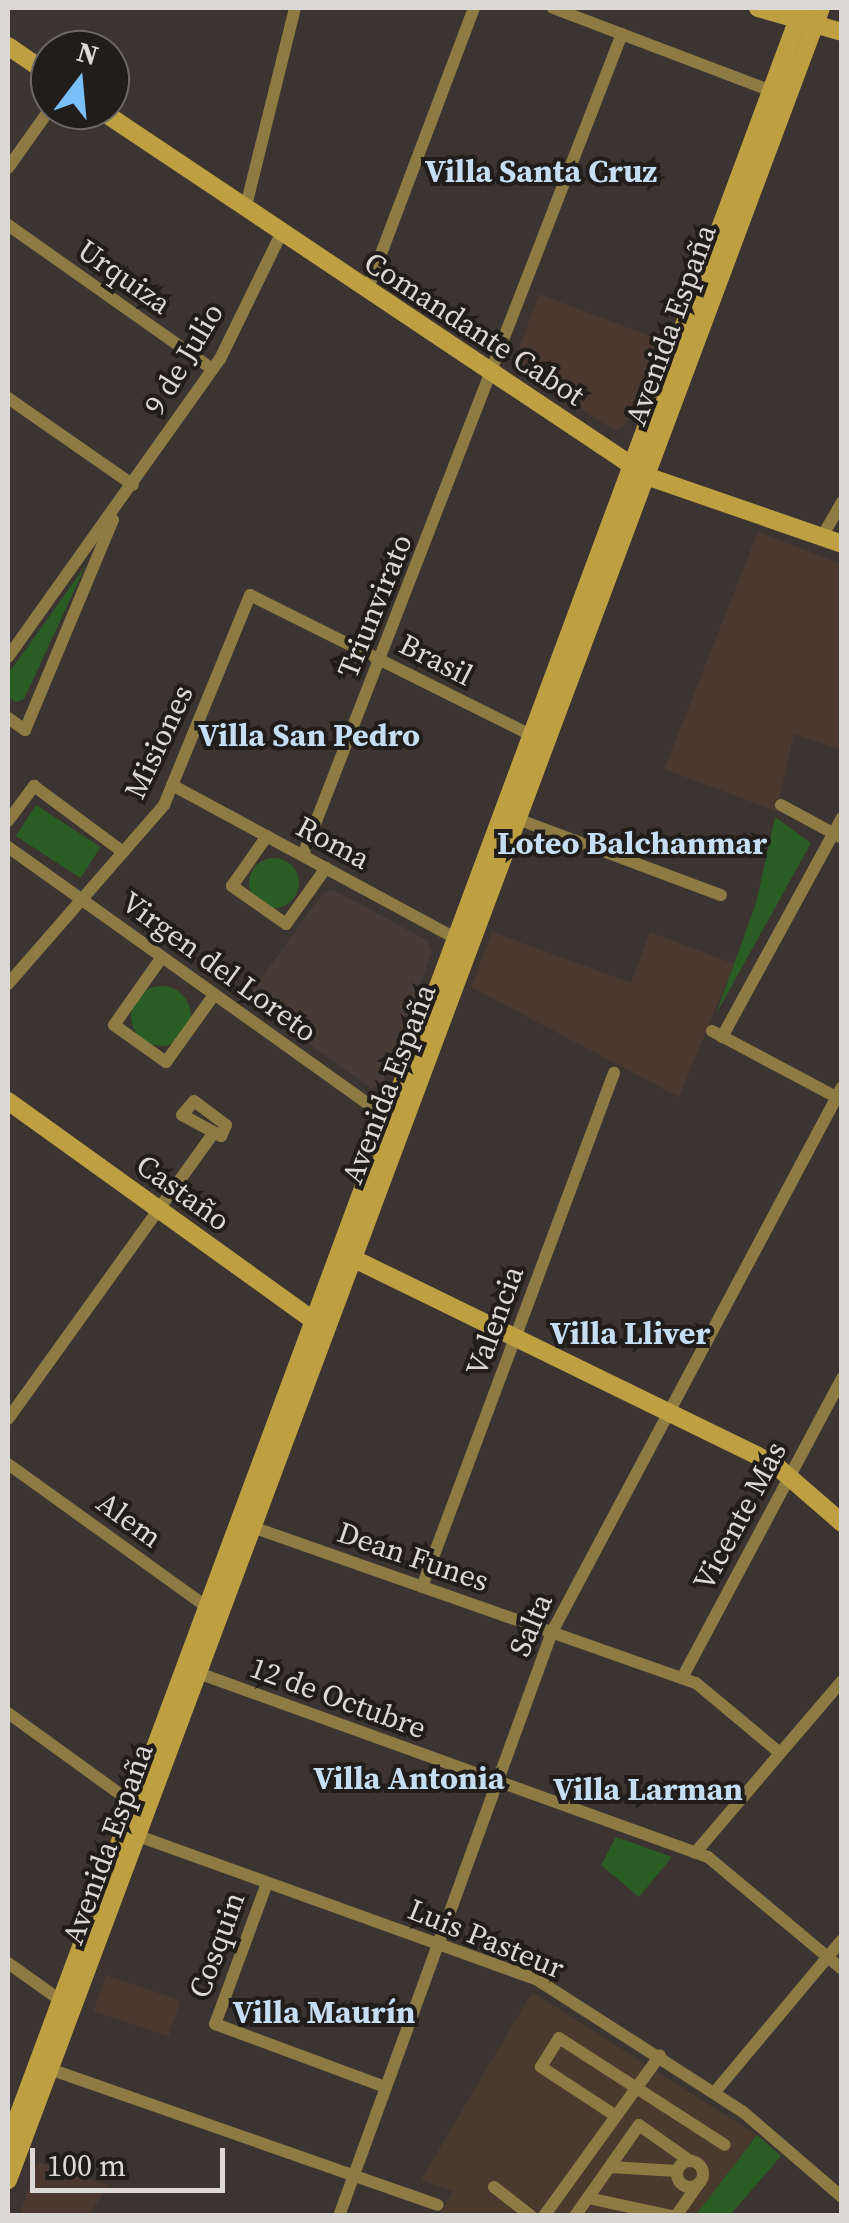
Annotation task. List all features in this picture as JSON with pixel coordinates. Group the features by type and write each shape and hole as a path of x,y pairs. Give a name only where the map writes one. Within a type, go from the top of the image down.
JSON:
{"main road":[{"path":"758,8 809,15 842,32"},
{"name":"Avenida España","path":"8,2180 45,2067 319,1324 809,15"},
{"path":"8,46 30,62"},
{"name":"Comandante Cabot","path":"129,130 637,470 842,544"},
{"name":"Castaño","path":"8,1101 319,1324"},
{"path":"345,1254 668,1412 789,1476 842,1522"},
{"name":"Avenida España","path":"8,2143 45,2067"}],"street":[{"path":"245,210 295,8"},
{"path":"368,292 474,8"},
{"path":"553,8 778,93"},
{"name":"Triunvirato","path":"303,856 622,34"},
{"path":"8,168 35,130"},
{"name":"Urquiza","path":"8,226 212,369"},
{"name":"9 de Julio","path":"8,658 212,369 281,234"},
{"path":"10,404 133,485"},
{"path":"824,535 842,502"},
{"name":"9 de Julio","path":"8,718 26,730 120,504"},
{"name":"Brasil","path":"250,595 538,738"},
{"name":"Misiones","path":"8,984 123,852 172,785 250,595"},
{"name":"Roma","path":"172,785 462,941"},
{"path":"8,821 34,786 123,852"},
{"path":"781,805 837,835"},
{"path":"509,816 721,895"},
{"path":"840,1094 717,1034 837,835 842,818"},
{"path":"267,836 232,886 286,924 326,868"},
{"name":"Virgen del Loreto","path":"8,847 394,1123"},
{"path":"162,957 114,1024 166,1062 214,994"},
{"name":"Valencia","path":"422,1587 614,1073"},
{"name":"Salta","path":"339,2216 552,1632 840,1094"},
{"path":"8,1419 211,1137"},
{"name":"Vicente Mas","path":"682,1678 842,1378"},
{"name":"Alem","path":"8,1464 213,1611"},
{"name":"Dean Funes","path":"245,1525 682,1678 780,1753"},
{"name":"12 de Octubre","path":"192,1671 695,1853 842,1969"},
{"path":"695,1853 842,1680"},
{"path":"8,1713 140,1809"},
{"name":"Luis Pasteur","path":"131,1833 536,1980 660,2055 842,2196"},
{"name":"Cosquin","path":"267,1883 215,2024 385,2086"},
{"path":"714,2094 842,1940"},
{"path":"8,1963 69,2005"},
{"path":"616,2116 541,2067 559,2038 726,2145"},
{"path":"544,2216 660,2055"},
{"path":"45,2067 438,2205"},
{"path":"575,2216 639,2125 702,2168 698,2185 674,2216 588,2198"},
{"path":"610,2166 677,2171 690,2162"},
{"path":"677,2171 681,2184 698,2185"},
{"path":"494,2187 531,2216"}],"shaded area":[{"path":"539,294 658,339 625,425 615,431 519,369 515,358"},
{"path":"758,532 841,564 841,750 794,734 776,811 664,769"},
{"path":"334,890 428,941 432,952 382,1085 371,1088 246,999 323,893"},
{"path":"492,932 631,983 650,932 734,964 679,1097 471,987"},
{"path":"106,1975 181,2001 168,2037 94,2011"},
{"path":"532,1992 757,2135 696,2215 439,2215 453,2191 421,2180"},
{"path":"37,2162 109,2186 88,2215 20,2215"}],"green space":[{"path":"86,565 24,699 16,702 8,697 8,674"},
{"path":"36,805 101,847 80,878 16,836"},
{"path":"775,817 811,843 716,1014 756,903"},
{"path":"274,858 292,865 299,883 292,901 274,908 256,901 249,883 256,865"},
{"path":"161,986 182,995 191,1016 182,1037 161,1046 140,1037 131,1016 140,995"},
{"path":"616,1837 672,1857 639,1897 601,1865"},
{"path":"757,2135 781,2156 730,2215 696,2215"}],"district":[{"name":"Villa Santa Cruz","path":"541,171"},
{"name":"Villa San Pedro","path":"309,735"},
{"name":"Loteo Balchanmar","path":"632,843"},
{"name":"Villa Lliver","path":"630,1333"},
{"name":"Villa Antonia","path":"409,1778"},
{"name":"Villa Larman","path":"648,1789"},
{"name":"Villa Maurín","path":"324,2012"}]}
